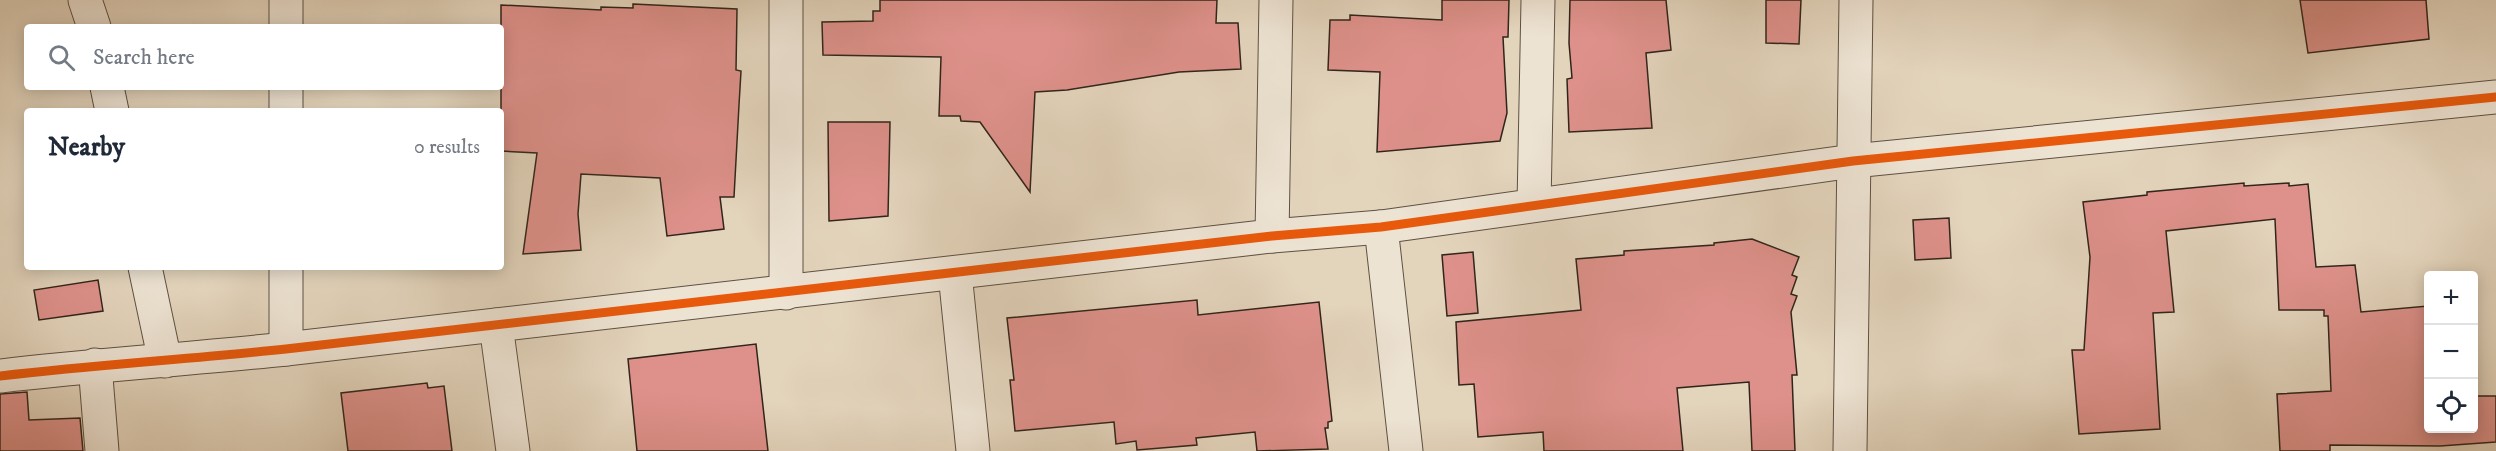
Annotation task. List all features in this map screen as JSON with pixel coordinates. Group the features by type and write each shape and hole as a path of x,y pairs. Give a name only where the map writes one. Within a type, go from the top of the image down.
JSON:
{"street":[{"path":"85,0 93,24"},
{"path":"286,0 286,24"},
{"path":"786,0 786,293"},
{"path":"1272,236 1276,0"},
{"path":"1534,205 1538,0"},
{"path":"1850,451 1856,0"},
{"path":"108,90 111,108"},
{"path":"286,90 286,108"},
{"path":"0,376 95,365 286,350 1272,236 1381,227 1853,161 2496,97"},
{"path":"1381,227 1407,451"},
{"path":"146,270 165,361"},
{"path":"286,270 286,350"},
{"path":"955,273 973,451"},
{"path":"496,325 513,451"},
{"path":"95,365 102,451"}],"building":[{"path":"880,0 1217,0 1216,23 1238,23 1241,69 1179,72 1067,90 1035,92 1030,192 980,122 961,121 960,116 939,116 941,57 823,55 822,22 873,21 873,11 880,11"},
{"path":"1442,0 1509,0 1508,37 1503,37 1507,113 1500,141 1377,152 1380,72 1328,70 1330,20 1350,20 1350,15 1442,20"},
{"path":"1570,0 1666,0 1671,50 1646,53 1652,128 1569,132 1567,79 1572,78 1569,43"},
{"path":"1766,0 1801,0 1799,44 1766,43"},
{"path":"2300,0 2426,0 2429,39 2308,53"},
{"path":"633,4 737,9 736,70 741,71 734,197 720,197 724,229 667,236 660,178 581,174 578,214 581,250 523,254 537,153 504,151 504,108 501,108 501,90 504,90 504,24 501,24 501,5 601,10 601,7 633,8"},
{"path":"828,122 890,122 888,216 829,221"},
{"path":"2244,183 2244,186 2308,184 2316,267 2355,265 2361,312 2424,306 2424,433 2478,433 2478,396 2496,396 2496,442 2440,446 2330,445 2330,451 2280,451 2277,394 2331,391 2328,316 2324,316 2324,310 2279,310 2275,219 2166,231 2174,312 2153,313 2160,429 2079,434 2072,350 2084,350 2090,257 2083,202 2147,195 2147,192"},
{"path":"1949,218 1951,258 1915,260 1913,220"},
{"path":"1752,239 1799,257 1792,275 1797,277 1791,294 1797,296 1791,312 1797,375 1792,375 1795,451 1752,451 1749,382 1677,388 1683,451 1544,451 1543,432 1478,437 1474,384 1459,385 1456,322 1581,310 1576,259 1624,255 1624,251 1714,245 1714,243"},
{"path":"1473,252 1478,313 1447,316 1442,255"},
{"path":"98,280 103,311 39,320 34,290"},
{"path":"1197,300 1198,315 1319,302 1332,421 1328,422 1328,428 1325,428 1328,449 1257,451 1255,432 1196,438 1197,445 1137,450 1136,441 1116,444 1114,422 1015,431 1010,380 1014,380 1007,318"},
{"path":"756,344 768,451 637,451 628,359"},
{"path":"427,383 428,388 444,386 452,451 348,451 341,393"},
{"path":"27,392 29,420 80,418 83,451 0,451 0,394"}],"cycle path":[{"path":"0,376 286,349 1272,236 1381,227 1853,161 2496,97"}]}
